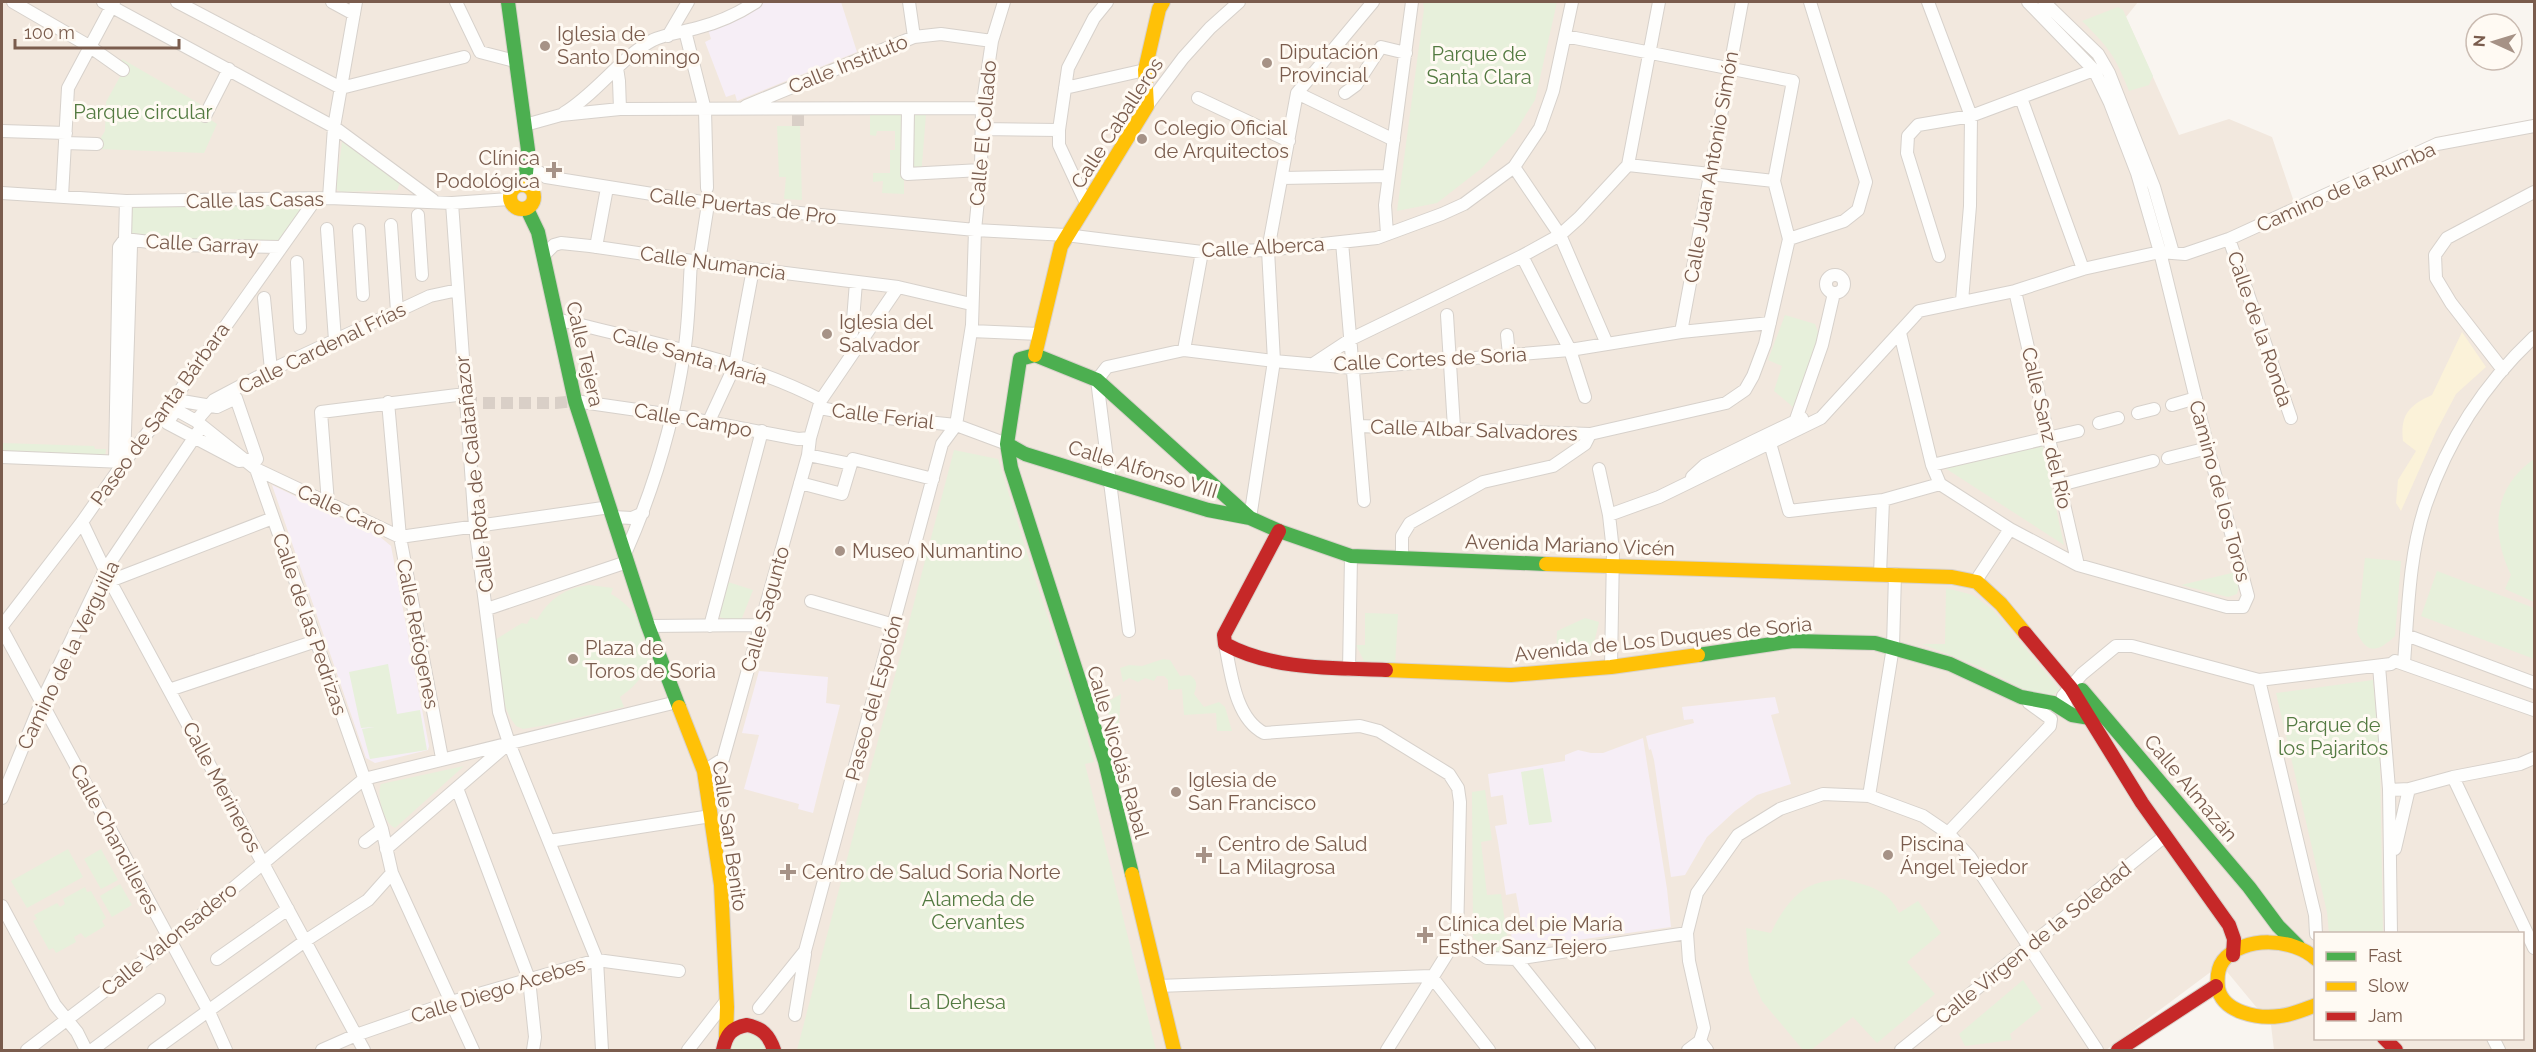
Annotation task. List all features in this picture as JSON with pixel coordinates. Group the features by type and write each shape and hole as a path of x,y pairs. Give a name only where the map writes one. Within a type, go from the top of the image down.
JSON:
{"street":[{"path":"13,2 89,46 123,70"},
{"path":"177,2 341,88 464,57"},
{"path":"330,198 334,127 355,8 332,2"},
{"path":"456,2 480,52 515,61"},
{"path":"508,2 528,150 525,185 534,194 533,203 527,209 514,208 509,199 513,189 525,185"},
{"path":"668,36 688,2"},
{"path":"561,115 576,106 616,68 653,40 701,27 756,2"},
{"path":"909,2 914,36"},
{"name":"Calle El Collado","path":"951,425 972,328 971,304 981,170 982,108 992,41 1004,2"},
{"path":"1087,205 1059,145 1059,130 1068,68 1094,18 1107,2"},
{"path":"1147,106 1145,70 1159,9 1163,2"},
{"name":"Calle Caballeros","path":"1063,240 1147,106 1183,58 1210,28 1239,2"},
{"path":"1250,518 1274,361 1268,250 1297,93 1373,2"},
{"path":"1387,234 1385,204 1388,176 1412,2"},
{"name":"Calle Alberca","path":"1063,240 1202,252 1268,250 1377,238 1464,204 1514,167 1540,128 1553,92 1572,2"},
{"path":"1313,364 1350,339 1522,256 1560,235 1579,218 1628,165 1659,2"},
{"name":"Calle Juan Antonio Simón","path":"1681,332 1742,2"},
{"path":"1565,36 1793,81 1774,182 1789,239 1844,221 1858,210 1866,182 1810,2"},
{"path":"1928,2 1971,116 1970,206 1962,302"},
{"path":"2028,2 2094,70 2110,103 2166,252"},
{"path":"2044,2 2098,54 2109,72 2154,188 2166,252"},
{"path":"62,196 68,88 109,3 334,127 433,200"},
{"path":"685,31 705,110 707,188"},
{"name":"Calle Instituto","path":"742,107 914,36 940,34 992,41"},
{"path":"1345,93 1356,85 1381,47 1406,52"},
{"path":"616,68 620,81 620,109"},
{"path":"204,116 229,69"},
{"path":"1065,88 1145,70"},
{"path":"1939,256 1907,153 1908,136 1918,125 1971,116 2094,70"},
{"path":"1297,93 1394,140"},
{"path":"2021,98 2083,269"},
{"path":"1198,99 1289,141"},
{"path":"525,125 561,115 620,109 705,110 742,107 798,112 982,108"},
{"path":"908,110 907,174 981,170"},
{"name":"Camino de la Rumba","path":"1863,374 1920,311 2015,291 2083,269 2166,252 2185,254 2229,239 2437,144 2535,126"},
{"path":"982,129 1059,130"},
{"path":"2,131 97,144"},
{"name":"Calle Puertas de Pro","path":"528,150 536,170 546,177 607,188 708,204 1063,240"},
{"path":"1628,165 1774,182"},
{"path":"1514,167 1560,235 1607,344"},
{"path":"1282,178 1388,176"},
{"path":"600,247 607,188"},
{"path":"2503,370 2451,303 2436,278 2435,255 2447,238 2535,192"},
{"name":"Calle las Casas","path":"2,193 126,201 330,198 433,200 452,203 509,199"},
{"name":"Paseo de Santa Bárbara","path":"2,628 82,522 120,462 173,408 280,247 315,200"},
{"path":"2,457 120,462 119,247 125,239 126,201"},
{"name":"Calle Rota de Calatañazor","path":"452,203 475,526 499,712 508,743 597,960 602,1050"},
{"path":"487,609 626,558 643,513 672,415 684,352 695,262 708,204"},
{"name":"Calle Tejera","path":"527,209 538,232 574,401 611,512"},
{"path":"418,215 422,275"},
{"path":"391,225 398,311"},
{"path":"327,229 335,340"},
{"path":"359,230 363,295"},
{"name":"Calle Garray","path":"125,239 174,245 280,247"},
{"name":"Calle Albar Salvadores","path":"1358,426 1590,434 1726,403 1745,390 1760,360 1789,239"},
{"name":"Calle de la Ronda","path":"2229,239 2291,418"},
{"path":"1063,240 1035,355 1097,380 1250,518"},
{"path":"1342,242 1364,501"},
{"name":"Calle Numancia","path":"543,256 554,245 561,243 600,247 695,262 893,286 971,304"},
{"path":"1184,350 1202,252"},
{"name":"Camino de los Toros","path":"1941,484 2010,529 2078,565 2227,607 2243,607 2248,596 2196,398 2166,252"},
{"path":"1522,256 1570,350 1585,397"},
{"path":"297,262 300,328"},
{"path":"709,421 735,365 753,269"},
{"path":"852,333 856,282"},
{"name":"Calle Sagunto","path":"704,771 723,759 821,404 893,286"},
{"name":"Calle Cardenal Frías","path":"199,424 214,400 271,370 430,296 458,290"},
{"name":"Calle Sanz del Río","path":"2015,291 2078,565"},
{"path":"1795,422 1822,345 1834,293"},
{"path":"264,298 271,370"},
{"path":"1447,315 1454,428"},
{"name":"Calle Santa María","path":"557,319 735,365 799,388 821,404"},
{"name":"Calle Cortes de Soria","path":"1097,380 1107,367 1184,350 1353,368 1570,350 1681,332 1770,323"},
{"path":"972,328 1040,334"},
{"path":"1770,443 1789,512 1883,500 1941,484 1932,465 1900,333"},
{"path":"1508,335 1509,356"},
{"path":"2404,663 2415,553 2426,505 2454,439 2483,394 2535,337"},
{"name":"Calle Nicolás Rabal","path":"1035,355 1020,359 1007,444 1011,468 1105,761 1174,1050"},
{"path":"1683,486 1705,465 1816,412 1849,380 1863,374"},
{"path":"1609,515 1659,497 1821,418 1863,374"},
{"path":"1097,380 1130,631"},
{"path":"328,503 321,412 465,394"},
{"path":"236,398 257,459 239,461 167,423 173,408 182,401 217,407 236,398"},
{"path":"2172,405 2196,398"},
{"name":"Calle Campo","path":"574,401 709,421 798,439 810,438"},
{"name":"Calle Retógenes","path":"388,402 400,537 442,758"},
{"name":"Calle Ferial","path":"821,404 858,415 951,425 1007,444"},
{"name":"Calle Caro","path":"173,408 199,424 256,469 400,537 475,526 611,512 632,518 643,513"},
{"path":"2138,413 2154,409"},
{"path":"2099,423 2118,418"},
{"name":"Camino de la Verguilla","path":"2,798 41,703 107,575 199,424"},
{"name":"Paseo del Espolón","path":"795,1015 805,951 942,444 951,425"},
{"path":"710,626 762,431"},
{"path":"1932,465 2078,431"},
{"path":"1402,558 1402,536 1410,523 1483,482 1553,466 1586,444 1590,434"},
{"path":"1756,440 1770,443"},
{"name":"Calle Alfonso VIII","path":"1007,444 1025,454 1109,480 1208,510 1250,518"},
{"path":"2168,458 2208,448"},
{"path":"1011,468 1025,454"},
{"path":"808,455 851,464"},
{"path":"800,483 842,494 853,459 933,479"},
{"path":"2060,485 2153,461"},
{"name":"Calle de las Pedrizas","path":"256,469 382,829 392,873 473,1050"},
{"path":"1599,469 1609,515 1613,552 1611,667"},
{"path":"1880,574 1883,500"},
{"name":"Calle San Benito","path":"611,512 648,626 704,771 721,885 727,1004 724,1044"},
{"path":"107,575 273,518"},
{"name":"Avenida Mariano Vicén","path":"1250,518 1279,531 1351,556 1809,574 1895,574 1952,577 1977,582 2001,604 2053,661"},
{"name":"Calle Merineros","path":"82,522 107,575 364,1050"},
{"path":"2010,529 1979,576 2004,599 2053,661"},
{"path":"1279,531 1225,631 1225,644 1236,696 1252,727 1264,733 1360,726 1379,731 1449,774 1458,788 1460,802 1457,938 1431,976 1387,1050"},
{"path":"1349,670 1351,556"},
{"name":"Avenida Mariano Vicén","path":"1895,574 1932,570 1965,571 1979,576"},
{"path":"1869,796 1893,647 1895,574"},
{"path":"811,601 894,625"},
{"path":"648,626 760,625"},
{"name":"Calle Chancilleres","path":"2,628 209,1012 226,1050"},
{"path":"2406,634 2535,683"},
{"path":"170,690 316,641"},
{"name":"Avenida de Los Duques de Soria","path":"1225,644 1238,652 1259,658 1349,670 1511,675 1611,667 1793,641 1875,643 1950,664 2027,699 2056,704 2080,718 2090,718"},
{"path":"2068,712 2063,699 2073,685 2116,646 2132,646 2259,680 2379,666 2395,661 2535,710"},
{"name":"Calle Almazán","path":"2053,661 2249,887 2278,926 2311,945"},
{"path":"2379,666 2389,792 2391,932"},
{"path":"2259,680 2315,915 2311,945 2275,942 2248,946 2220,968 2216,986 2219,1001 2232,1021 2252,1027 2268,1027 2285,1022 2314,1007"},
{"name":"Calle Almazán","path":"2073,685 2090,718 2142,803 2229,925 2234,939 2233,956"},
{"path":"1948,833 2046,730 2051,719 2027,699"},
{"path":"364,779 466,752 677,702"},
{"path":"386,849 508,743"},
{"path":"466,752 474,762 474,772"},
{"path":"2389,792 2408,792 2453,777 2520,764 2535,758"},
{"path":"2453,777 2531,932 2535,948"},
{"name":"Calle Valonsadero","path":"27,1050 171,941 364,779"},
{"path":"457,788 529,979 535,1037 533,1050"},
{"path":"2390,875 2408,792"},
{"path":"1688,1050 1704,1046 1704,1028 1689,961 1687,933 1697,893 1738,835 1780,808 1823,794 1869,796 1923,816 1948,833 1970,857 2097,1050"},
{"path":"549,841 711,816"},
{"path":"365,842 382,829"},
{"name":"Calle Virgen de la Soledad","path":"1901,1050 2165,836"},
{"path":"154,1050 305,941 368,900 392,873"},
{"path":"2,906 55,1005 77,1032 86,1050"},
{"path":"218,959 288,909"},
{"path":"1457,938 1487,958 1516,959 1687,933"},
{"name":"Paseo del Espolón","path":"759,1008 805,951"},
{"path":"1516,959 1589,1050"},
{"name":"Calle Diego Acebes","path":"322,1050 356,1035 451,1002 597,960 679,971"},
{"path":"1158,986 1431,976"},
{"path":"1431,976 1489,1050"},
{"path":"2134,1050 2216,986"},
{"path":"92,1050 159,1000"},
{"path":"2118,1050 2219,1001"},
{"path":"688,1050 727,1004 745,1025"},
{"path":"724,1044 734,1029 745,1025 754,1026 763,1030 770,1037 774,1050"}],"shaded area":[{"path":"2,2 2138,2 2126,17 2179,135 2229,119 2272,137 2294,202 2447,135 2534,120 2534,1050 2274,1050 2271,1025 2219,962 2216,968 2106,1050 2,1050"},
{"path":"766,2 841,2 857,52 737,101 735,94 726,97 705,42 711,39 708,29"},
{"path":"272,485 379,536 391,546 428,750 375,763 366,758"},
{"path":"759,671 828,677 826,703 840,705 813,813 798,809 799,804 744,789 759,735 742,733"},
{"path":"1775,697 1779,713 1771,715 1791,784 1757,795 1735,811 1707,837 1685,875 1671,877 1654,760 1646,736 1694,723 1693,719 1684,720 1682,707"},
{"path":"1643,738 1671,927 1513,949 1510,924 1521,921 1516,893 1506,895 1495,826 1507,824 1503,795 1491,797 1488,774 1565,761 1565,755 1578,750 1603,753"}],"green space":[{"name":"Parque de Santa Clara","path":"1423,2 1557,2 1535,100 1515,132 1482,168 1437,203 1397,211 1424,9"},
{"path":"2118,7 2123,10 2153,76 2149,85 2129,91 2110,53 2082,21"},
{"name":"Parque circular","path":"122,59 200,104 205,116 217,124 204,153 98,149 97,144 105,131 106,102 122,73"},
{"path":"870,107 926,114 921,177 904,180 904,194 882,193 883,181 873,182 873,173 890,173 890,150 895,150 895,131 877,131 876,136 870,135"},
{"path":"777,126 800,126 802,200 784,199 786,177 779,177"},
{"path":"342,142 394,176 400,183 397,190 341,192 336,189"},
{"path":"315,200 281,241 125,239 126,201"},
{"path":"1785,315 1815,324 1819,335 1793,407 1774,391 1782,366 1768,360"},
{"path":"2,443 94,446 95,449 106,449 105,458 2,455"},
{"path":"2042,444 2064,545 1945,468"},
{"name":"Alameda de Cervantes","path":"954,450 998,459 1094,762 1085,764 1156,1050 797,1050"},
{"path":"2534,459 2534,602 2505,589 2511,575 2500,543 2498,527 2503,497 2510,483"},
{"path":"2365,558 2401,561 2395,636 2384,645 2374,649 2365,645 2357,632"},
{"path":"2437,571 2534,608 2534,659 2421,616"},
{"path":"2236,572 2240,583 2237,594 2228,597 2181,585"},
{"path":"725,581 753,590 740,623 716,616"},
{"name":"Plaza de Toros de Soria","path":"589,585 613,588 611,594 626,605 637,619 643,635 644,653 651,654 646,668 636,684 620,697 624,707 547,725 523,729 516,726 502,700 495,640 522,623 527,624 531,617 537,620 552,600 558,596 572,589"},
{"path":"1946,588 1973,595 1993,610 2060,690 2050,697 2027,691 1983,668 1922,644 1945,644"},
{"path":"1365,613 1398,614 1395,666 1364,661 1356,645 1365,645"},
{"path":"1585,618 1599,622 1591,656 1556,659 1557,631"},
{"path":"1163,659 1170,660 1180,676 1190,675 1196,681 1194,694 1204,707 1219,702 1225,707 1232,731 1217,731 1216,713 1184,715 1182,689 1168,690 1168,680 1164,676 1157,676 1154,681 1145,678 1138,682 1129,678 1123,682 1120,668 1129,665 1142,666"},
{"path":"388,664 397,714 420,710 427,750 370,759 362,729 374,727 361,728 349,672"},
{"name":"Parque de los Pajaritos","path":"2373,680 2380,763 2383,932 2329,932 2327,912 2276,693"},
{"path":"1121,694 1117,748 1113,723 1104,704"},
{"path":"464,766 395,828 387,821 380,802 381,784"},
{"path":"1543,768 1552,822 1529,825 1521,772"},
{"path":"1485,790 1492,840 1481,842 1487,895 1501,894 1509,951 1495,952 1473,938 1472,792"},
{"path":"68,849 83,877 27,908 11,881"},
{"path":"101,849 118,880 101,889 84,859"},
{"path":"1843,879 1883,893 1895,905 1899,913 1918,901 1941,933 1907,962 1935,994 1877,1043 1853,1017 1811,1050 1803,1050 1762,1001 1749,970 1746,928 1771,933 1794,897 1818,883"},
{"path":"120,884 132,905 112,917 100,896"},
{"path":"85,887 87,892 91,891 106,918 102,921 105,926 85,938 81,933 74,937 76,942 56,953 53,948 49,950 33,921 37,919 34,915 57,903 60,907 65,904 63,899"},
{"path":"2023,980 2042,1008 2010,1034 2012,1040 1965,1046 1959,1034"},
{"path":"755,1033 767,1050 729,1050 737,1036"}],"sand":[{"path":"2462,332 2486,367 2456,394 2436,432 2401,511 2396,503 2398,480 2416,451 2403,441 2405,418 2412,407 2432,395"}],"tunnel":[{"path":"798,115 798,126"},
{"path":"465,403 575,401"}],"traffic: fast":[{"path":"508,2 528,150 525,185"},
{"path":"527,209 538,232 575,401 648,626 679,707"},
{"path":"1035,355 1020,359 1007,444 1011,468 1105,761 1132,874"},
{"path":"1035,355 1097,380 1249,517"},
{"path":"1007,444 1025,454 1109,480 1208,510 1250,518 1279,531 1351,556 1546,564"},
{"path":"1698,655 1793,641 1875,643 1950,664 2021,697 2053,703 2072,715 2090,718"},
{"path":"2082,690 2249,887 2278,926 2298,946"}],"traffic: slow":[{"path":"1035,355 1061,246 1147,106 1145,70 1159,9 1163,2"},
{"path":"522,185 531,188 534,197 531,206 522,209 513,206 510,197 513,188 522,185"},
{"path":"1546,564 1952,577 1977,582 2001,604 2025,633"},
{"path":"1386,670 1511,675 1611,667 1698,655"},
{"path":"679,707 704,771 721,885 727,1007 726,1037"},
{"path":"1132,874 1174,1050"},
{"path":"2314,957 2295,947 2269,942 2255,943 2232,953 2223,961 2218,981 2221,997 2234,1009 2252,1015 2272,1017 2298,1012 2314,1006"}],"traffic: jam":[{"path":"1279,531 1224,635 1225,644 1263,659 1283,663 1324,668 1386,670"},
{"path":"2025,633 2071,688 2142,803 2229,925 2234,939 2233,955"},
{"path":"2118,1050 2216,986"},
{"path":"723,1050 730,1033 747,1025 764,1033 774,1050"},
{"path":"2386,1040 2396,1050"}],"place":[{"name":"Iglesia de Santo Domingo","path":"545,46"},
{"name":"Diputación Provincial","path":"1267,63"},
{"name":"Colegio Oficial de Arquitectos","path":"1142,139"},
{"name":"Clínica Podológica","path":"554,170"},
{"name":"Iglesia del Salvador","path":"827,334"},
{"name":"Museo Numantino","path":"840,551"},
{"name":"Plaza de Toros de Soria","path":"573,659"},
{"name":"Iglesia de San Francisco","path":"1176,792"},
{"name":"Centro de Salud La Milagrosa","path":"1204,855"},
{"name":"Piscina Ángel Tejedor","path":"1888,855"},
{"name":"Centro de Salud Soria Norte","path":"788,872"},
{"name":"Clínica del pie María Esther Sanz Tejero","path":"1425,935"}],"park label":[{"name":"La Dehesa","path":"957,1002"}]}
